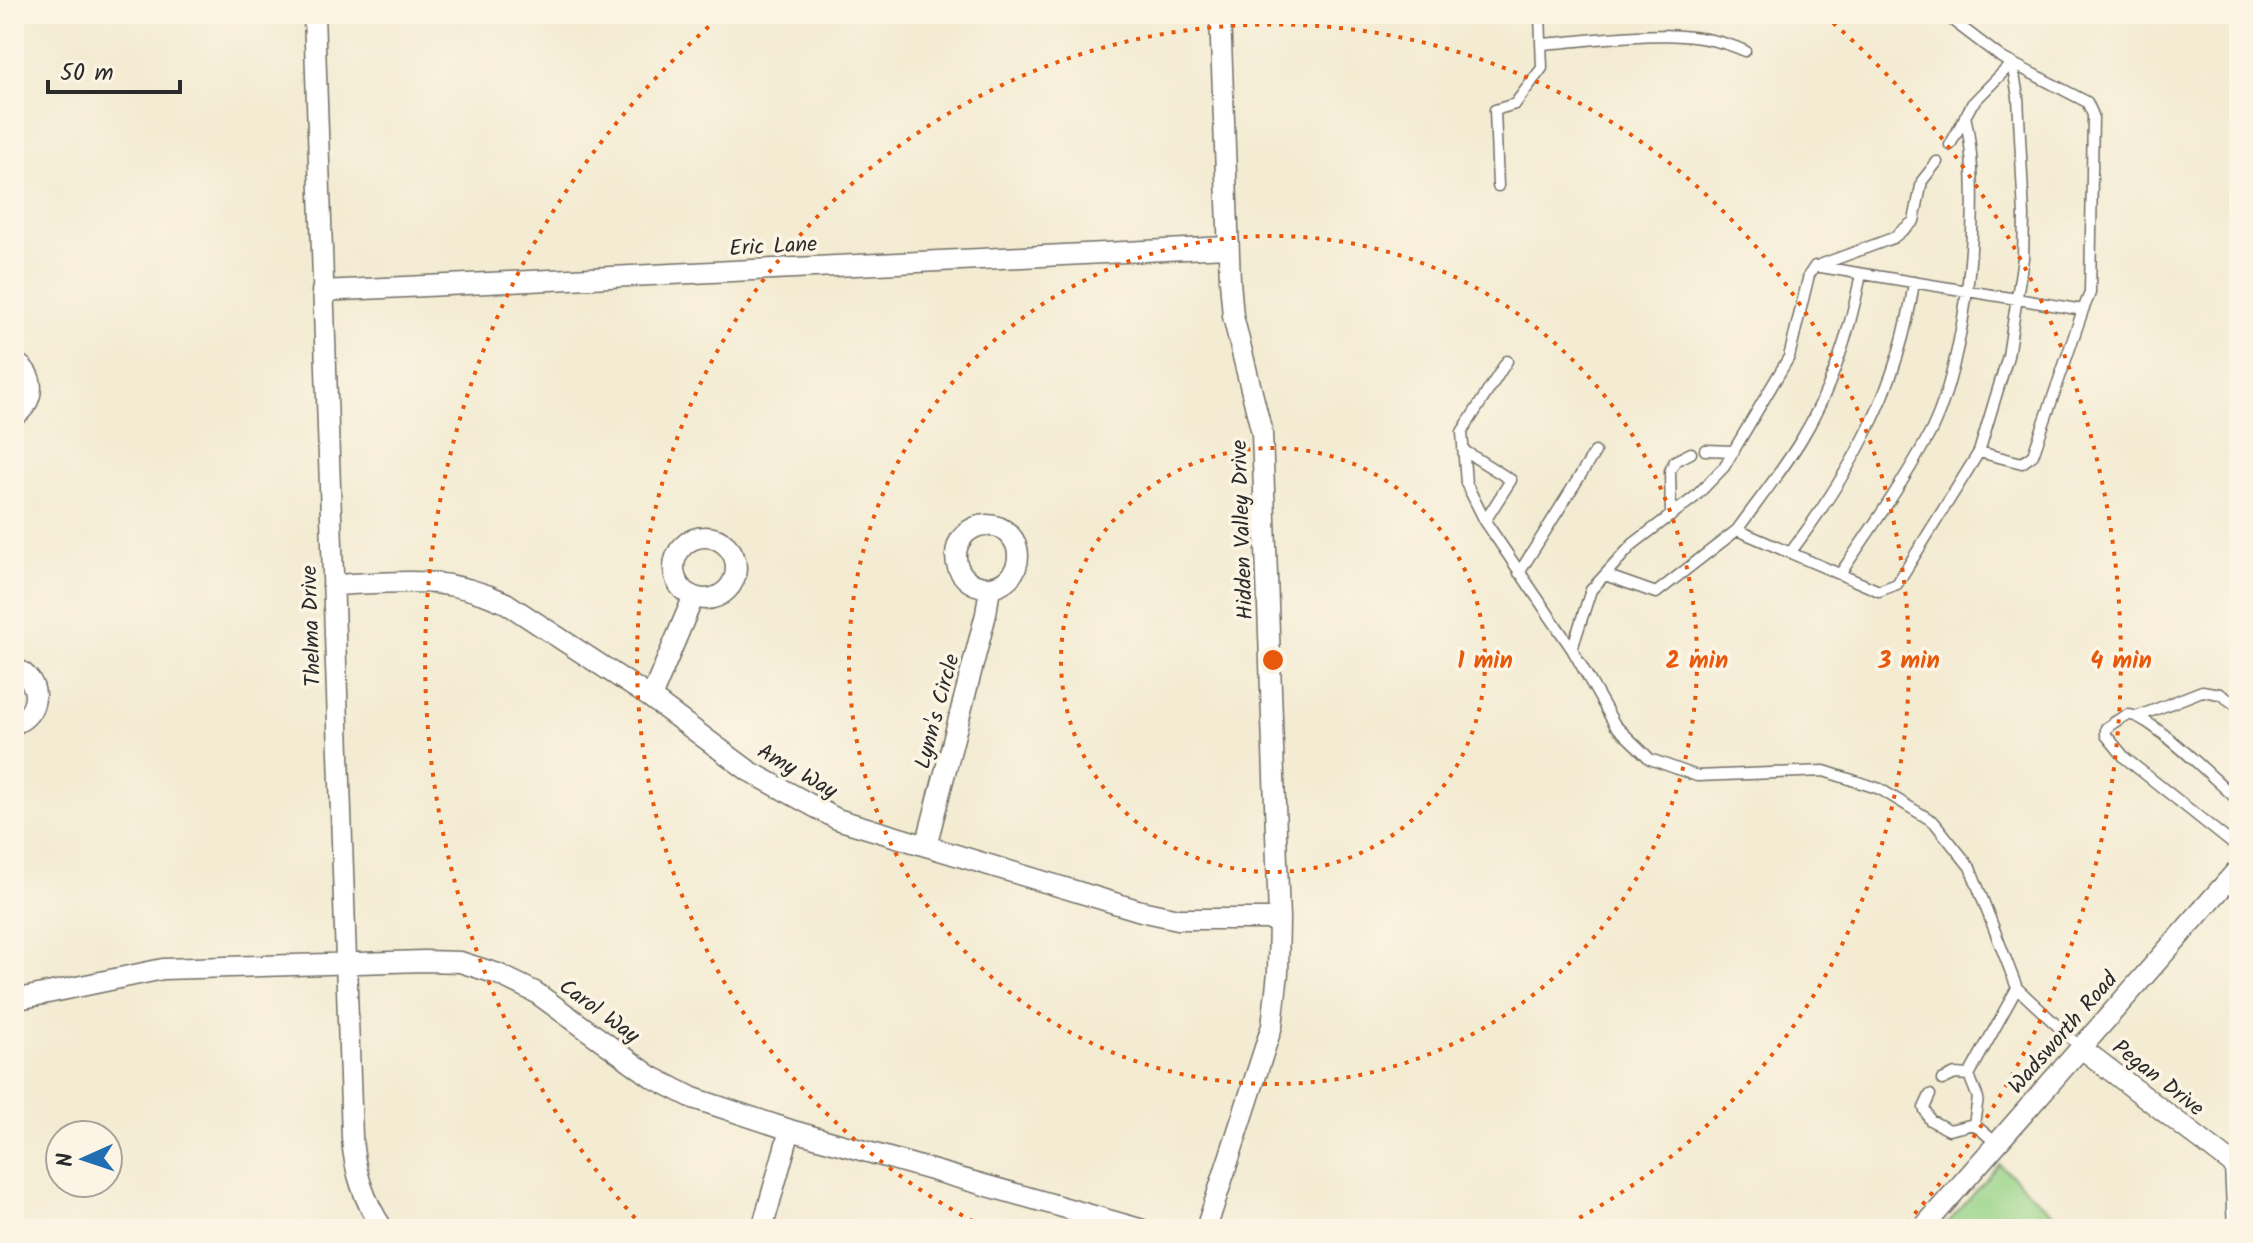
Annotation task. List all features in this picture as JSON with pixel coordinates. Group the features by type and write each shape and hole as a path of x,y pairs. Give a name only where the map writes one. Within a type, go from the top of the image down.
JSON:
{"street":[{"name":"Thelma Drive","path":"314,14 353,1163 372,1212 383,1229"},
{"name":"Hidden Valley Drive","path":"1206,1229 1272,1026 1278,973 1279,919 1262,433 1233,316 1227,247 1220,14"},
{"name":"Eric Lane","path":"322,291 1227,247"},
{"path":"14,362 27,372 32,392 23,410 14,416"},
{"name":"Amy Way","path":"333,585 429,581 481,592 506,603 651,698 749,771 837,819 1154,914 1178,919 1279,919"},
{"name":"Lynn's Circle","path":"926,846 986,614 990,587"},
{"path":"651,698 693,598"},
{"path":"14,668 26,674 32,682 36,699 27,717 14,724"},
{"name":"Wadsworth Road","path":"1922,1229 2239,868"},
{"name":"Carol Way","path":"14,1000 163,969 460,962 498,974 535,992 652,1077 693,1098 790,1130 1140,1229"},
{"name":"Pegan Drive","path":"2080,1047 2235,1166 2238,1229"},
{"path":"762,1229 790,1130"}],"lane":[{"path":"1498,186 1495,110 1515,104 1542,68 1540,14"},
{"path":"1944,14 2012,63 2087,102 2093,115 2090,293 2033,455 2022,463 1979,452"},
{"path":"1541,44 1679,35 1712,38 1745,51"},
{"path":"1950,145 1972,104 2012,63"},
{"path":"1737,530 1879,591 1897,584 1979,452 2008,356 2019,300 2024,216 2018,97 2012,63"},
{"path":"1840,574 1889,502 1931,432 1954,367 1970,260 1972,189 1970,139 1965,116"},
{"path":"1572,649 1591,590 1633,544 1695,497 1724,467 1789,357 1809,275 1815,266 1893,238 1914,221 1922,181 1937,162"},
{"path":"1815,266 2083,310"},
{"path":"1605,575 1656,593 1737,530 1802,439 1851,326 1861,274"},
{"path":"1790,553 1856,458 1876,415 1896,366 1914,282"},
{"path":"1507,361 1462,432 1466,483 1485,521 1572,649 1615,725 1650,759 1697,776 1824,771 1880,789 1934,822 1970,867 2017,988 2080,1047"},
{"path":"1463,450 1511,480 1485,521"},
{"path":"1705,450 1734,451"},
{"path":"1519,573 1595,452"},
{"path":"1671,516 1670,471 1675,461 1691,453"},
{"path":"2239,707 2220,694 2202,691 2139,716 2127,715 2106,728 2106,735 2125,758 2239,849"},
{"path":"2139,716 2156,727 2239,801"},
{"path":"1969,1075 2017,988"},
{"path":"1942,1080 1955,1074 1969,1075"},
{"path":"1969,1075 1978,1098 1974,1124"},
{"path":"1930,1095 1924,1108 1930,1120 1949,1130 1974,1124"},
{"path":"1974,1124 1996,1143"}],"green space":[{"path":"2000,1165 2070,1229 1942,1229"}]}
